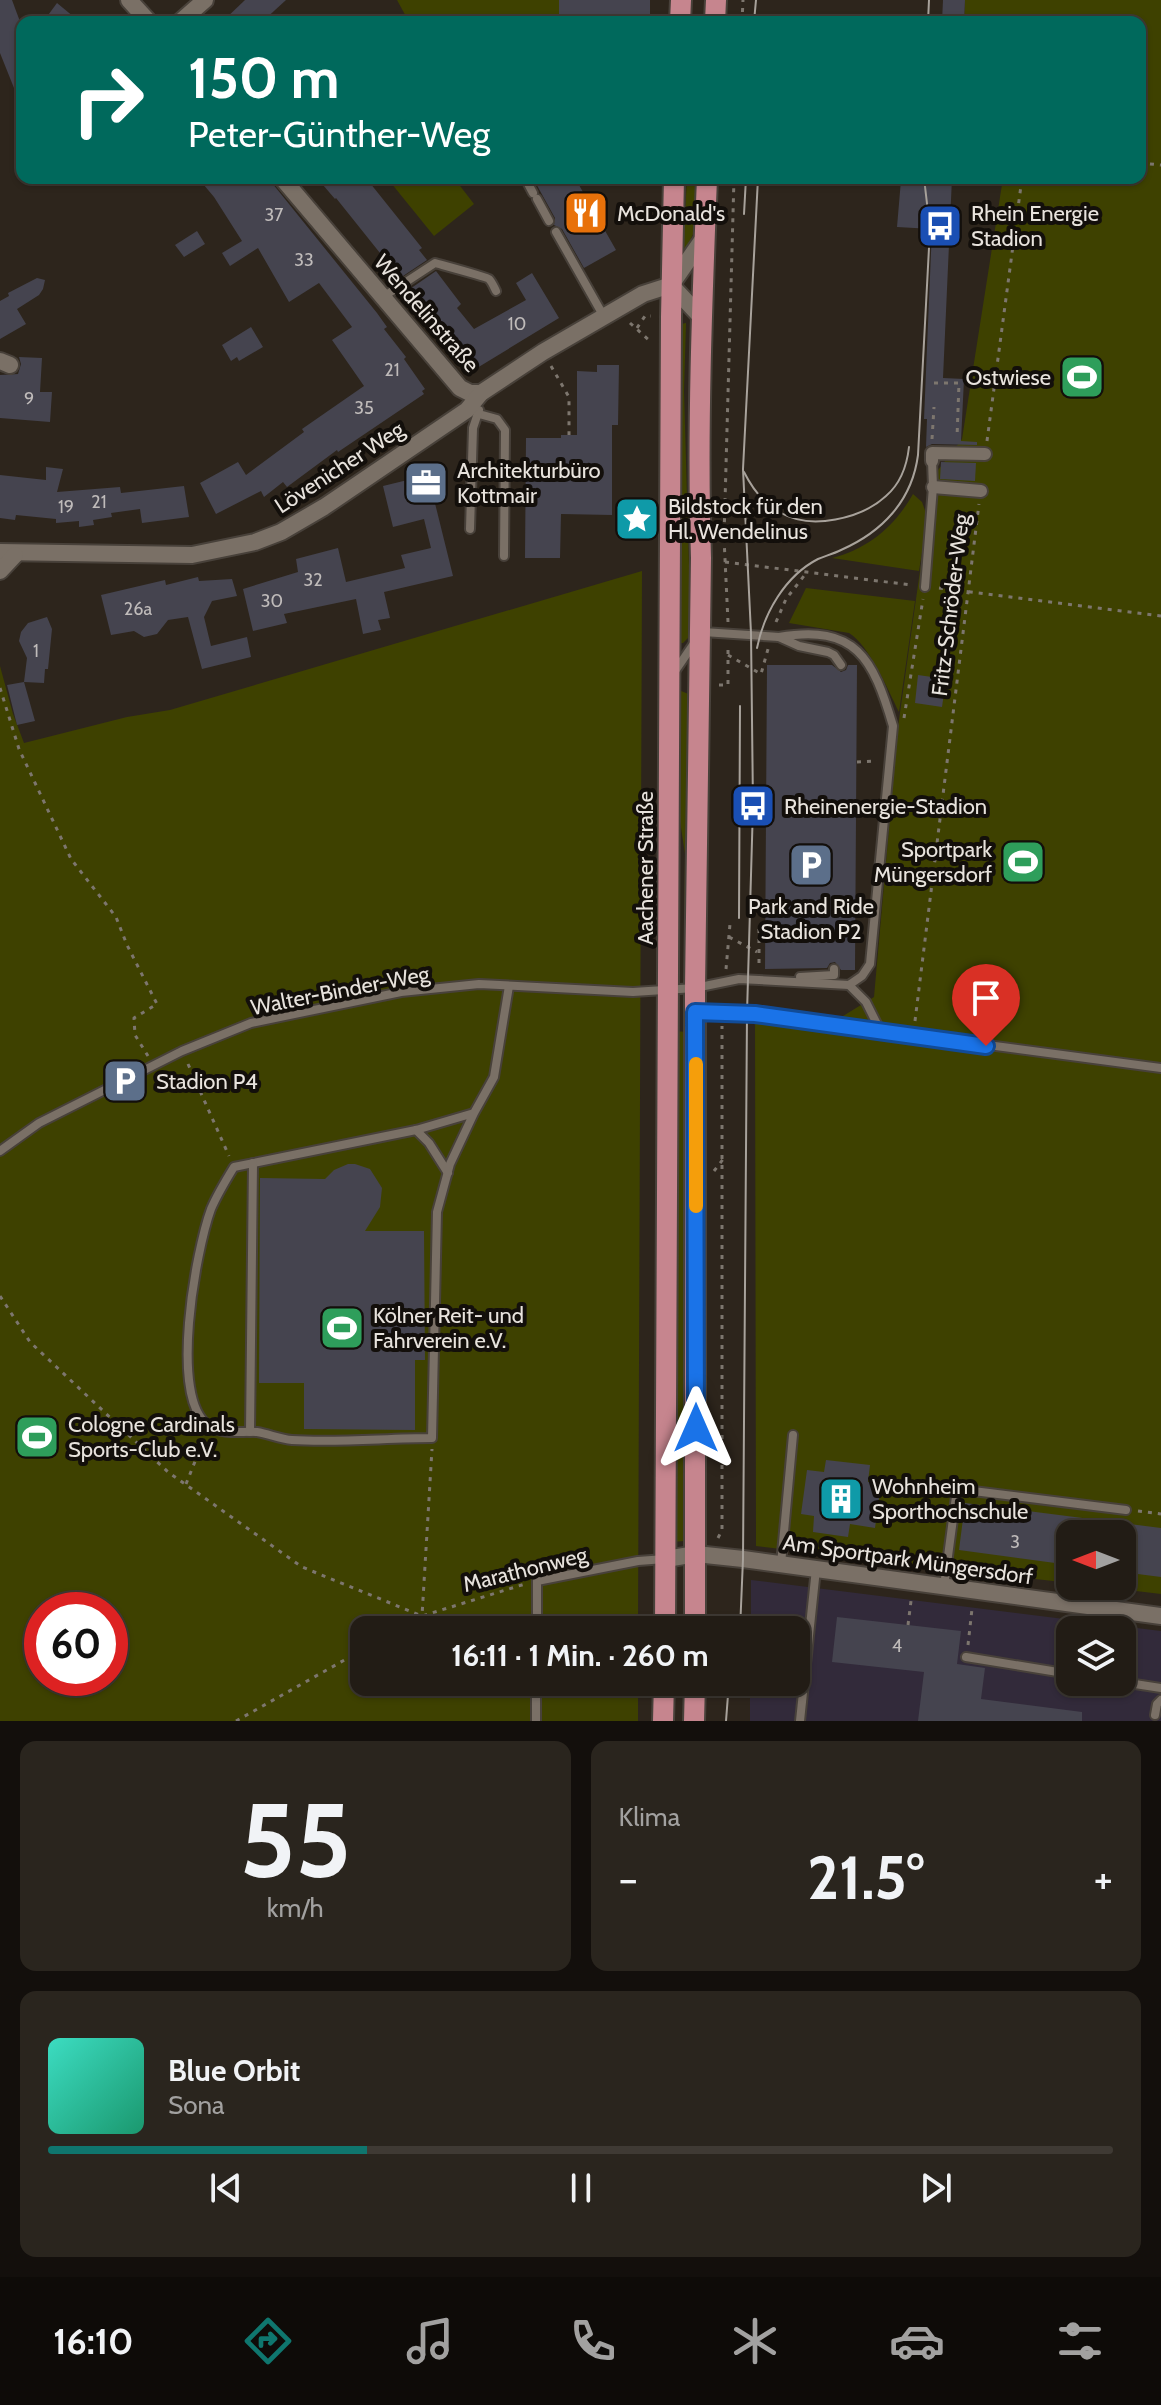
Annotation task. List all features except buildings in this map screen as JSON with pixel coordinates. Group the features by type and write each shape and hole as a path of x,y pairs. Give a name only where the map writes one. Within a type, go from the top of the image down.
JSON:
{"main road":[{"name":"Aachener Straße","path":"665,1616 674,184"},
{"path":"696,1616 703,1555 695,988 701,632 701,317 707,184"},
{"path":"663,1721 664,1696"},
{"path":"694,1721 695,1696"}],"street":[{"path":"129,0 144,16"},
{"path":"187,16 205,0"},
{"name":"Wendelinstraße","path":"287,184 460,388 470,393 481,393 603,315 643,294 671,285"},
{"path":"701,317 671,285 705,236"},
{"name":"Lövenicher Weg","path":"0,571 7,554 192,555 255,542 281,532 324,507 467,410 481,393"},
{"path":"932,457 985,454"},
{"path":"933,487 981,491"},
{"path":"666,1559 703,1555"},
{"name":"Am Sportpark Müngersdorf","path":"703,1555 1161,1616"}],"lane":[{"path":"528,184 549,221"},
{"path":"556,232 603,315"},
{"path":"383,297 435,263 482,275 488,278 496,291"},
{"path":"470,529 473,428 479,414 481,393"},
{"path":"479,414 497,419 505,430 504,556"},
{"path":"925,587 933,487 932,457"},
{"path":"671,678 701,632 779,637 805,633 829,636 855,646 880,689 893,726 870,964 862,976 849,985 759,979"},
{"path":"779,637 799,646 828,652 841,665"},
{"path":"759,979 834,975 834,969"},
{"name":"Walter-Binder-Weg","path":"0,1151 39,1123 182,1051 251,1023 385,995 479,984 633,992 759,979"},
{"path":"849,985 866,1002 880,1030"},
{"path":"474,1113 416,1130 234,1167 211,1208 201,1247 187,1333 188,1375 195,1405 199,1416 209,1426 221,1431 250,1432 291,1440 432,1438 437,1212 448,1173 474,1113 494,1077 509,986"},
{"path":"695,1012 755,1014 1161,1068"},
{"path":"416,1130 429,1143 448,1173"},
{"path":"250,1432 253,1163"},
{"path":"781,1565 793,1435"},
{"path":"937,1586 957,1489 1126,1510"},
{"name":"Marathonweg","path":"537,1581 638,1561 666,1559"},
{"path":"800,1721 816,1569"},
{"path":"537,1581 537,1616"},
{"path":"966,1657 1056,1672"},
{"path":"1136,1684 1161,1688"},
{"path":"536,1696 536,1721"},
{"path":"1155,1715 1161,1700"}],"path":[{"path":"734,184 725,562 1161,616"},
{"path":"985,454 1021,184"},
{"path":"603,315 628,322 645,335 657,352"},
{"path":"552,368 569,397 569,435"},
{"path":"934,383 959,383 957,445"},
{"path":"932,457 934,407"},
{"name":"Fritz-Schröder-Weg","path":"914,1036 981,491"},
{"path":"893,726 904,720 925,587"},
{"path":"0,688 19,749 71,859 116,917 157,1004 134,1018 135,1035 155,1065"},
{"path":"857,762 890,761"},
{"path":"759,929 759,979"},
{"path":"729,937 759,953"},
{"path":"703,1555 722,1530 722,1025"},
{"path":"182,1051 234,1167"},
{"path":"0,1296 30,1342 168,1472 302,1567 422,1616 432,1438"},
{"path":"186,1484 209,1426"},
{"path":"1126,1510 1161,1514"},
{"name":"Marathonweg","path":"422,1616 537,1581"},
{"path":"908,1625 911,1600"},
{"path":"969,1637 972,1615"},
{"path":"236,1721 350,1657"}],"shaded area":[{"path":"397,0 559,0 559,16 406,16"},
{"name":"Sportpark Müngersdorf","path":"965,0 1161,0 1161,1594 1136,1591 1136,1520 1056,1520 1056,1581 756,1546 755,1014 830,1024 874,997 898,727 927,521 919,571 832,558 857,549 879,535 898,516 913,494 922,502 927,516 928,483 962,439 1002,184 1146,184 1146,16 964,16"},
{"path":"392,184 459,184 474,204 434,236"},
{"path":"687,184 698,184 696,227 683,252"},
{"path":"686,323 684,391 691,635 679,643 681,324"},
{"path":"642,571 638,1616 350,1616 350,1696 638,1696 638,1721 0,1721 0,666 24,743 127,717 170,710"},
{"path":"806,588 915,601 899,712 878,669 857,639 849,633 789,623"},
{"path":"681,691 691,695 686,937 685,854 678,808 678,708"},
{"path":"674,1031 687,1032 684,1541 672,1542"},
{"path":"751,1580 1056,1618 1056,1696 1136,1696 1136,1628 1161,1631 1161,1721 750,1721 750,1696 810,1696 810,1616 751,1616"}],"tram line":[{"path":"755,16 756,0"},
{"path":"928,16 929,0"},
{"path":"744,214 746,184"},
{"path":"741,1616 747,1013 753,806 751,633 743,469 758,184"},
{"path":"757,648 765,622 786,585 806,566 856,543 882,524 902,501 915,472 930,229 925,184"},
{"path":"744,472 759,495 781,513 807,521 835,520 863,511 891,491 902,474 909,447"},
{"path":"739,918 740,706"},
{"path":"726,1721 728,1696"}],"slow traffic":[{"path":"696,1064 696,1206"}],"place":[{"name":"McDonald's","path":"586,213"},
{"name":"Rhein Energie Stadion","path":"940,226"},
{"name":"Ostwiese","path":"1082,377"},
{"name":"Architekturbüro Kottmair","path":"426,483"},
{"name":"Bildstock für den Hl. Wendelinus","path":"637,519"},
{"name":"Rheinenergie-Stadion","path":"753,806"},
{"name":"Sportpark Müngersdorf","path":"1023,862"},
{"name":"Park and Ride Stadion P2","path":"811,865"},
{"name":"Stadion P4","path":"125,1081"},
{"name":"Kölner Reit- und Fahrverein e.V.","path":"342,1328"},
{"name":"Cologne Cardinals Sports-Club e.V.","path":"37,1437"},
{"name":"Wohnheim Sporthochschule","path":"841,1499"}],"route":[{"path":"696,1428 695,1012 755,1014 986,1046"}]}
